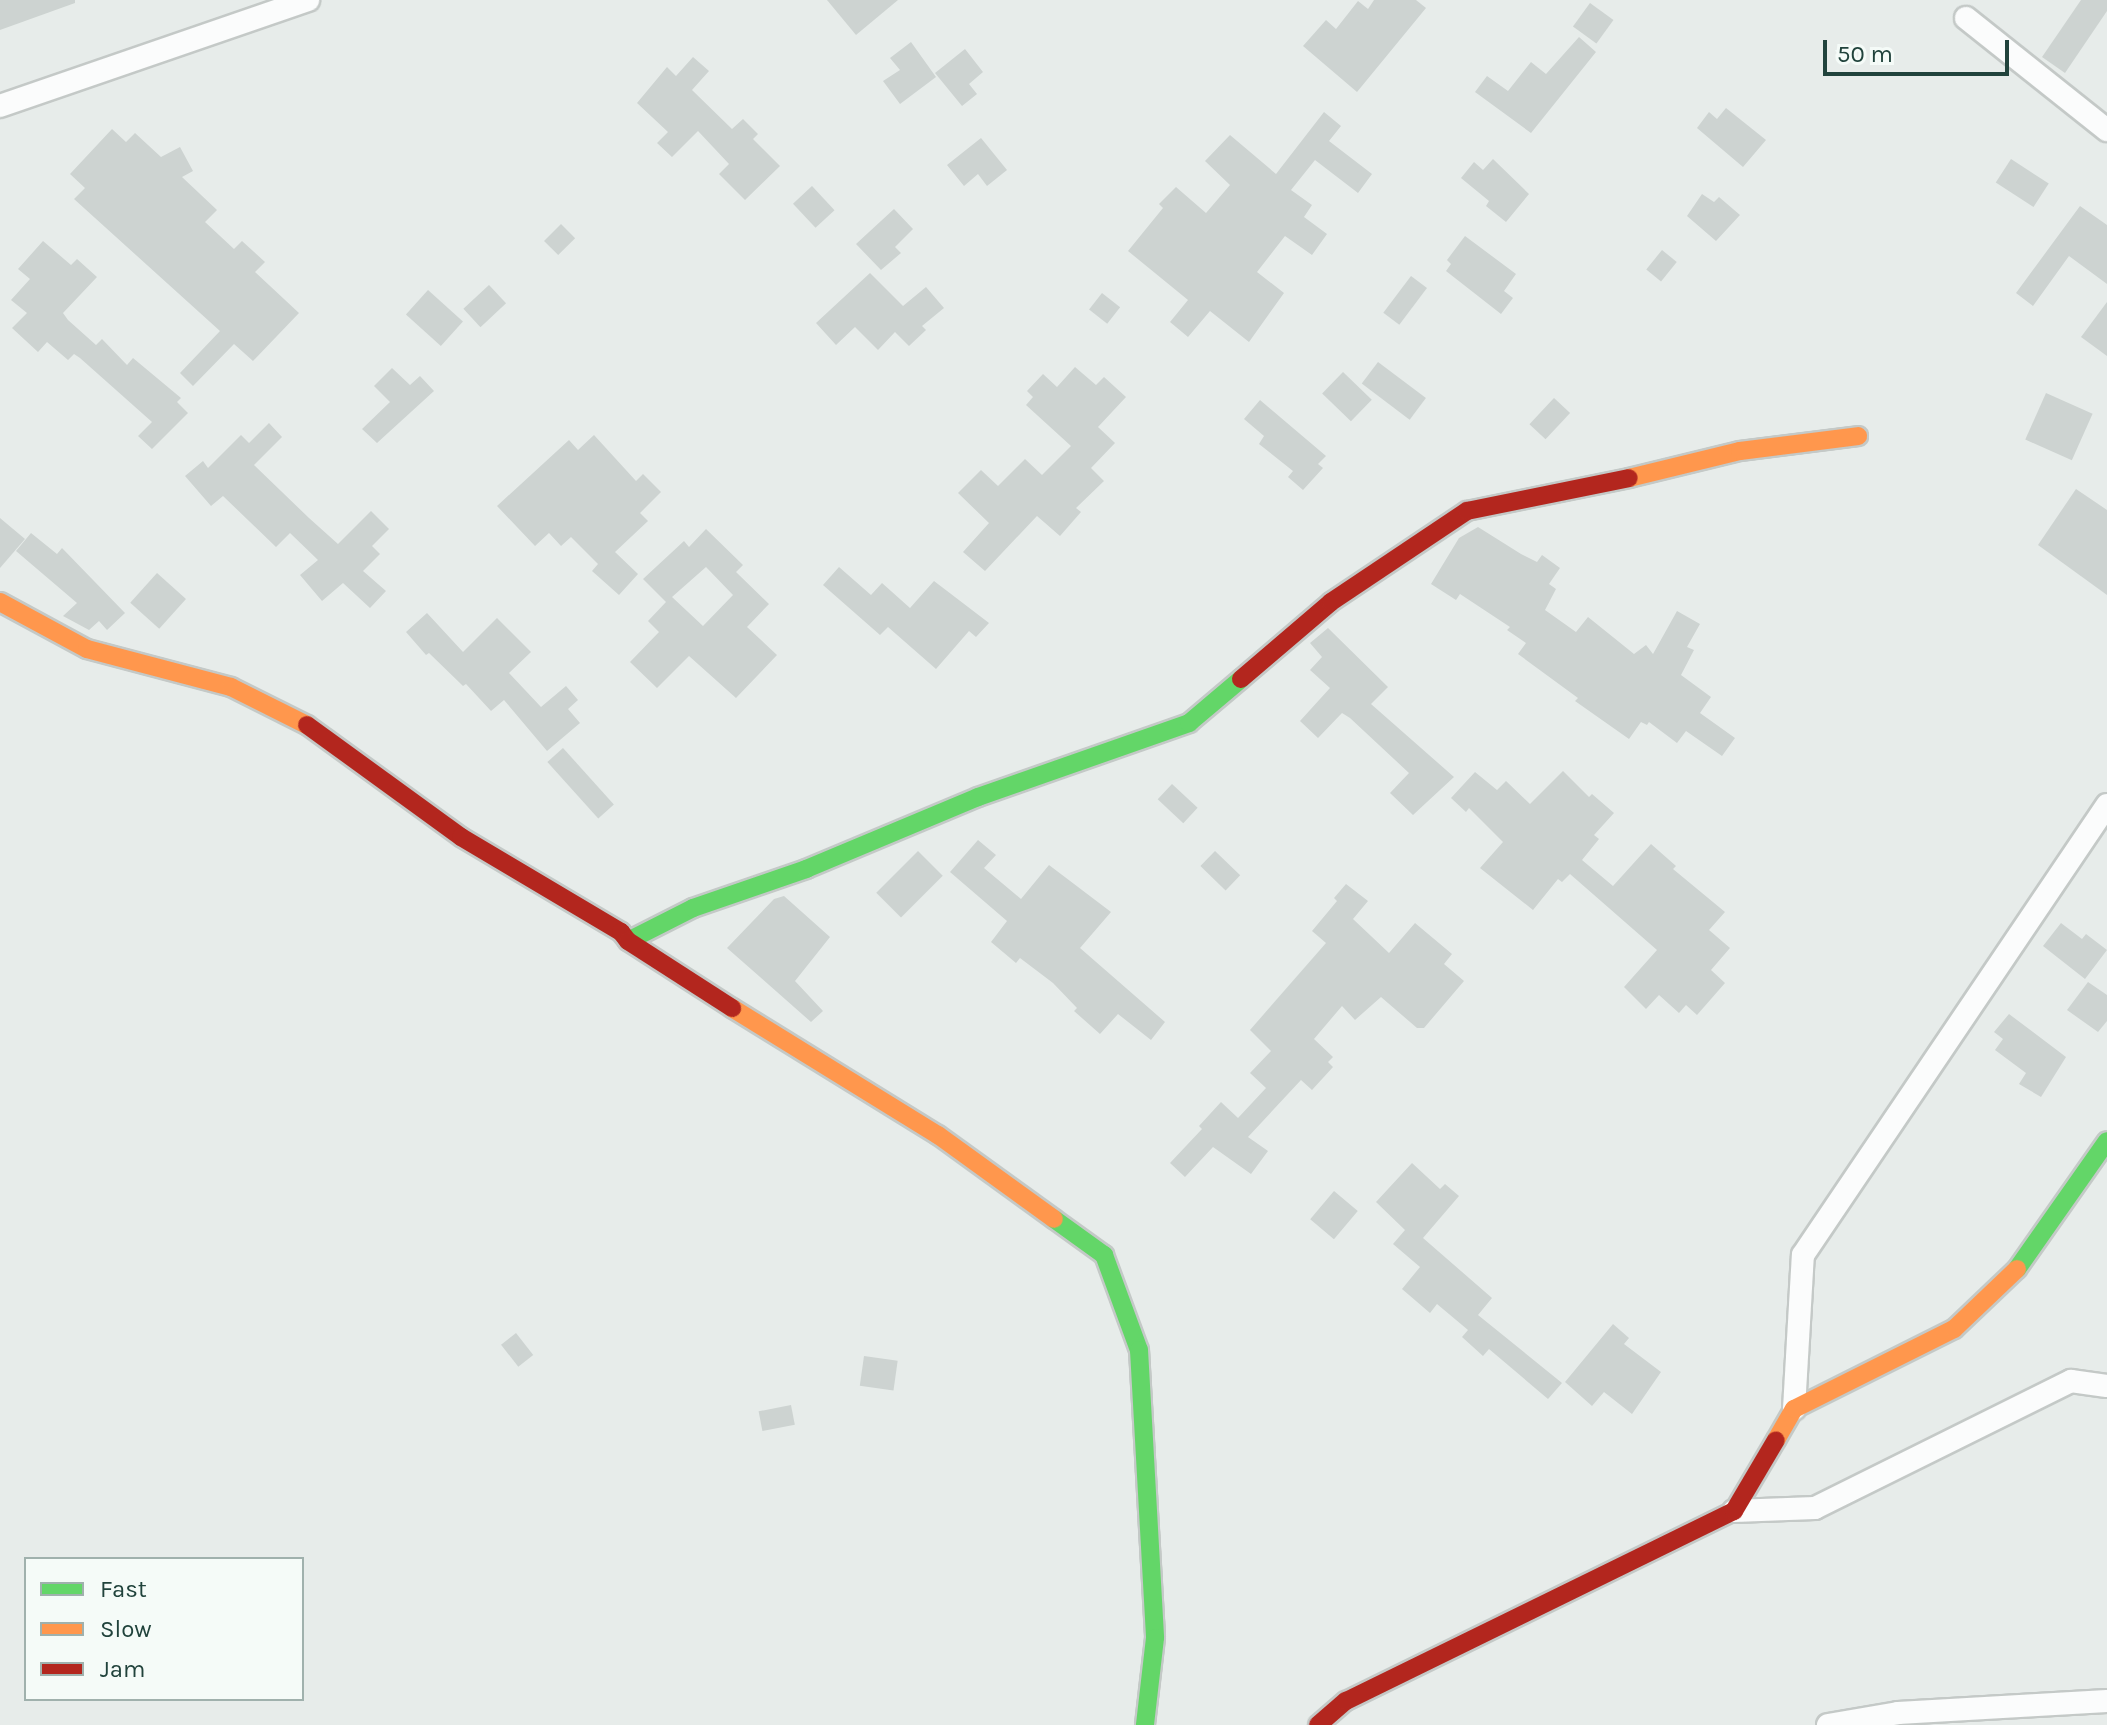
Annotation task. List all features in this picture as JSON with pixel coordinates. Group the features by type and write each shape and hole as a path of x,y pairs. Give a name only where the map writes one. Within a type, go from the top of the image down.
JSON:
{"street":[{"path":"0,106 308,0"},
{"path":"1966,18 2107,130"},
{"path":"628,941 693,908 806,869 978,797 1189,723 1331,602 1467,511 1606,484 1740,451 1858,436"},
{"path":"0,602 87,649 231,687 313,728 461,837 621,932 628,941 938,1135 1104,1255 1139,1350 1155,1638 1145,1725"},
{"path":"1734,1511 1794,1409 1803,1255 2107,805"},
{"path":"1794,1409 1954,1329 2024,1262 2107,1141"},
{"path":"1318,1725 1346,1701 1734,1511 1815,1508 2071,1381 2107,1386"},
{"path":"1828,1725 1898,1713 2107,1701"}],"building":[{"path":"0,0 75,0 75,3 0,30"},
{"path":"827,0 898,0 856,35"},
{"path":"1374,0 1416,0 1426,8 1357,92 1303,46 1326,20 1336,29 1358,1 1368,9"},
{"path":"2081,0 2107,0 2107,11 2065,73 2042,57"},
{"path":"1590,3 1613,20 1596,44 1573,26"},
{"path":"1579,37 1596,52 1531,133 1475,92 1487,76 1508,91 1531,62 1546,74"},
{"path":"911,42 936,77 900,104 883,81 900,70 890,58"},
{"path":"965,49 983,72 969,84 977,94 962,106 935,73"},
{"path":"693,57 709,71 692,90 732,129 743,119 758,134 753,139 780,166 745,200 719,174 729,164 698,131 672,157 657,143 668,132 637,103 667,67 676,76"},
{"path":"1726,108 1766,140 1743,167 1697,128 1709,112 1717,119"},
{"path":"1324,112 1341,126 1329,141 1372,174 1358,193 1315,160 1291,190 1312,205 1304,217 1327,234 1312,255 1285,236 1257,272 1284,293 1249,342 1210,311 1188,337 1170,322 1188,300 1128,251 1163,208 1159,204 1176,187 1206,213 1230,185 1205,161 1230,135 1276,174"},
{"path":"112,129 126,142 135,133 161,157 180,147 193,171 182,177 217,210 205,222 234,249 242,241 265,262 255,272 299,313 253,361 234,344 193,386 180,373 220,331 74,199 85,188 70,174"},
{"path":"981,138 1007,170 987,186 978,174 964,186 947,165"},
{"path":"1493,159 1529,194 1506,222 1486,206 1489,201 1461,178 1474,162 1483,170"},
{"path":"2011,159 2049,184 2033,207 1996,182"},
{"path":"812,186 835,210 815,228 793,204"},
{"path":"1702,194 1714,202 1719,197 1740,215 1716,241 1687,216"},
{"path":"2080,206 2107,225 2107,284 2069,256 2033,306 2016,293"},
{"path":"894,209 913,229 895,247 901,253 881,270 856,244"},
{"path":"561,224 575,238 558,255 544,241"},
{"path":"1465,236 1516,274 1504,291 1513,298 1501,314 1446,271 1451,264 1447,260"},
{"path":"43,241 71,265 77,259 97,277 63,313 68,320 96,345 102,339 127,365 133,358 181,398 177,402 188,413 152,449 138,436 152,422 80,358 74,354 68,360 47,342 38,352 12,328 27,313 11,300 30,279 18,269"},
{"path":"1662,250 1677,262 1661,281 1646,269"},
{"path":"870,273 903,306 926,287 944,308 922,326 926,330 909,346 895,332 878,350 855,327 836,345 816,323"},
{"path":"1411,276 1427,288 1399,325 1383,313"},
{"path":"489,285 506,303 480,327 463,309"},
{"path":"428,290 463,321 441,346 406,315"},
{"path":"1102,293 1120,307 1107,324 1089,310"},
{"path":"2107,302 2107,356 2081,337"},
{"path":"1378,362 1426,398 1410,420 1362,384"},
{"path":"1075,367 1096,385 1104,377 1126,397 1098,427 1115,443 1091,468 1104,481 1076,508 1081,512 1060,536 1037,516 985,571 963,552 989,523 958,493 981,470 998,486 1025,459 1042,475 1071,446 1026,405 1033,397 1027,391 1043,374 1057,387"},
{"path":"392,368 410,385 420,376 434,391 377,443 362,429 390,402 374,386"},
{"path":"1343,372 1372,400 1351,421 1322,394"},
{"path":"2046,393 2093,414 2072,460 2025,440"},
{"path":"1554,398 1570,413 1546,439 1529,424"},
{"path":"1260,400 1326,456 1318,464 1323,468 1303,490 1288,477 1293,471 1259,444 1264,436 1244,419"},
{"path":"269,423 282,437 254,465 338,544 371,511 389,529 372,546 380,554 363,571 386,591 370,608 343,583 322,601 300,575 318,560 290,533 276,547 223,496 211,506 185,476 203,461 208,468 241,435 249,443"},
{"path":"594,435 636,481 643,474 661,492 640,513 648,521 615,552 638,574 619,595 592,571 598,564 571,537 561,546 549,533 535,546 497,506 569,440 578,450"},
{"path":"2076,489 2107,510 2107,595 2038,545"},
{"path":"0,518 25,539 0,568"},
{"path":"1478,527 1537,562 1542,555 1560,568 1549,584 1556,589 1545,610 1576,632 1588,617 1634,654 1646,645 1653,654 1677,611 1700,624 1687,647 1694,650 1681,675 1711,697 1700,713 1735,738 1722,756 1686,731 1677,743 1649,722 1647,725 1641,722 1629,739 1575,701 1578,698 1518,654 1526,643 1507,630 1510,627 1460,594 1456,600 1431,584 1459,538"},
{"path":"706,529 743,565 736,572 769,604 747,627 777,655 736,698 689,656 657,688 630,662 659,632 648,621 666,602 643,579 684,541 689,547","holes":["706,567 733,595 703,626 672,597"]},
{"path":"31,533 57,554 62,548 125,613 107,630 99,621 89,630 63,616 77,603 16,551"},
{"path":"839,567 871,595 882,583 910,608 934,581 989,623 976,637 969,631 936,669 888,627 880,635 823,585"},
{"path":"157,573 186,599 159,629 130,603"},
{"path":"427,613 463,652 497,618 531,652 509,673 541,707 566,686 578,700 568,709 580,723 547,751 504,700 491,711 466,684 463,686 429,653 426,655 406,632"},
{"path":"1328,628 1388,687 1371,704 1454,777 1413,815 1390,793 1409,773 1350,718 1342,713 1318,738 1300,721 1330,688 1310,670 1322,657 1310,643"},
{"path":"563,748 614,804 598,819 547,762"},
{"path":"1563,771 1589,797 1592,794 1614,813 1594,835 1599,839 1582,860 1613,886 1651,844 1676,866 1673,869 1725,912 1709,930 1730,948 1711,970 1725,983 1697,1015 1686,1005 1679,1013 1659,995 1646,1009 1624,987 1657,950 1570,874 1562,882 1558,879 1533,910 1480,868 1503,842 1469,808 1466,812 1451,798 1475,772 1497,790 1506,781 1530,804"},
{"path":"1172,784 1198,808 1183,823 1158,799"},
{"path":"978,840 996,855 984,868 1021,899 1049,865 1111,912 1080,948 1165,1022 1151,1040 1118,1014 1100,1034 1074,1011 1077,1008 1053,983 1020,958 1016,963 991,942 1007,921 950,872"},
{"path":"918,851 943,876 901,917 876,893"},
{"path":"1215,851 1240,875 1226,890 1200,866"},
{"path":"1346,884 1368,901 1353,919 1389,953 1415,923 1452,954 1444,964 1464,981 1424,1028 1417,1028 1381,997 1355,1020 1342,1006 1314,1039 1333,1057 1328,1062 1333,1067 1312,1090 1301,1080 1248,1137 1268,1151 1251,1174 1213,1147 1185,1177 1170,1163 1202,1129 1199,1126 1221,1102 1238,1118 1266,1088 1250,1073 1271,1051 1250,1030 1326,943 1312,931 1337,901 1334,898"},
{"path":"784,896 830,937 795,981 823,1011 811,1022 727,948 774,899"},
{"path":"2061,923 2082,939 2086,934 2107,950 2085,979 2043,946"},
{"path":"2088,982 2107,995 2107,1021 2098,1032 2067,1010"},
{"path":"2009,1014 2066,1057 2041,1097 2019,1084 2026,1073 1995,1050 2003,1039 1994,1032"},
{"path":"1412,1163 1440,1189 1445,1184 1459,1196 1423,1238 1492,1298 1478,1315 1562,1383 1548,1399 1489,1349 1483,1356 1462,1337 1468,1330 1437,1304 1430,1313 1402,1289 1420,1267 1393,1244 1405,1230 1376,1202"},
{"path":"1334,1191 1358,1211 1334,1239 1310,1219"},
{"path":"1613,1324 1629,1338 1624,1344 1661,1372 1632,1414 1604,1392 1592,1406 1565,1382"},
{"path":"516,1333 533,1355 518,1367 501,1345"},
{"path":"864,1356 898,1361 893,1390 860,1386"},
{"path":"791,1405 795,1425 762,1431 759,1411"}],"traffic: fast":[{"path":"628,941 693,908 806,869 978,797 1189,723 1241,679"},
{"path":"2017,1269 2107,1141"},
{"path":"1054,1219 1104,1255 1139,1350 1155,1638 1145,1725"}],"traffic: slow":[{"path":"1629,478 1740,451 1858,436"},
{"path":"0,602 87,649 231,687 307,725"},
{"path":"732,1008 938,1135 1054,1219"},
{"path":"1776,1440 1794,1409 1954,1329 2017,1269"}],"traffic: jam":[{"path":"1241,679 1331,602 1467,511 1629,478"},
{"path":"307,725 461,837 621,932 628,941 732,1008"},
{"path":"1318,1725 1346,1701 1734,1511 1776,1440"}]}
